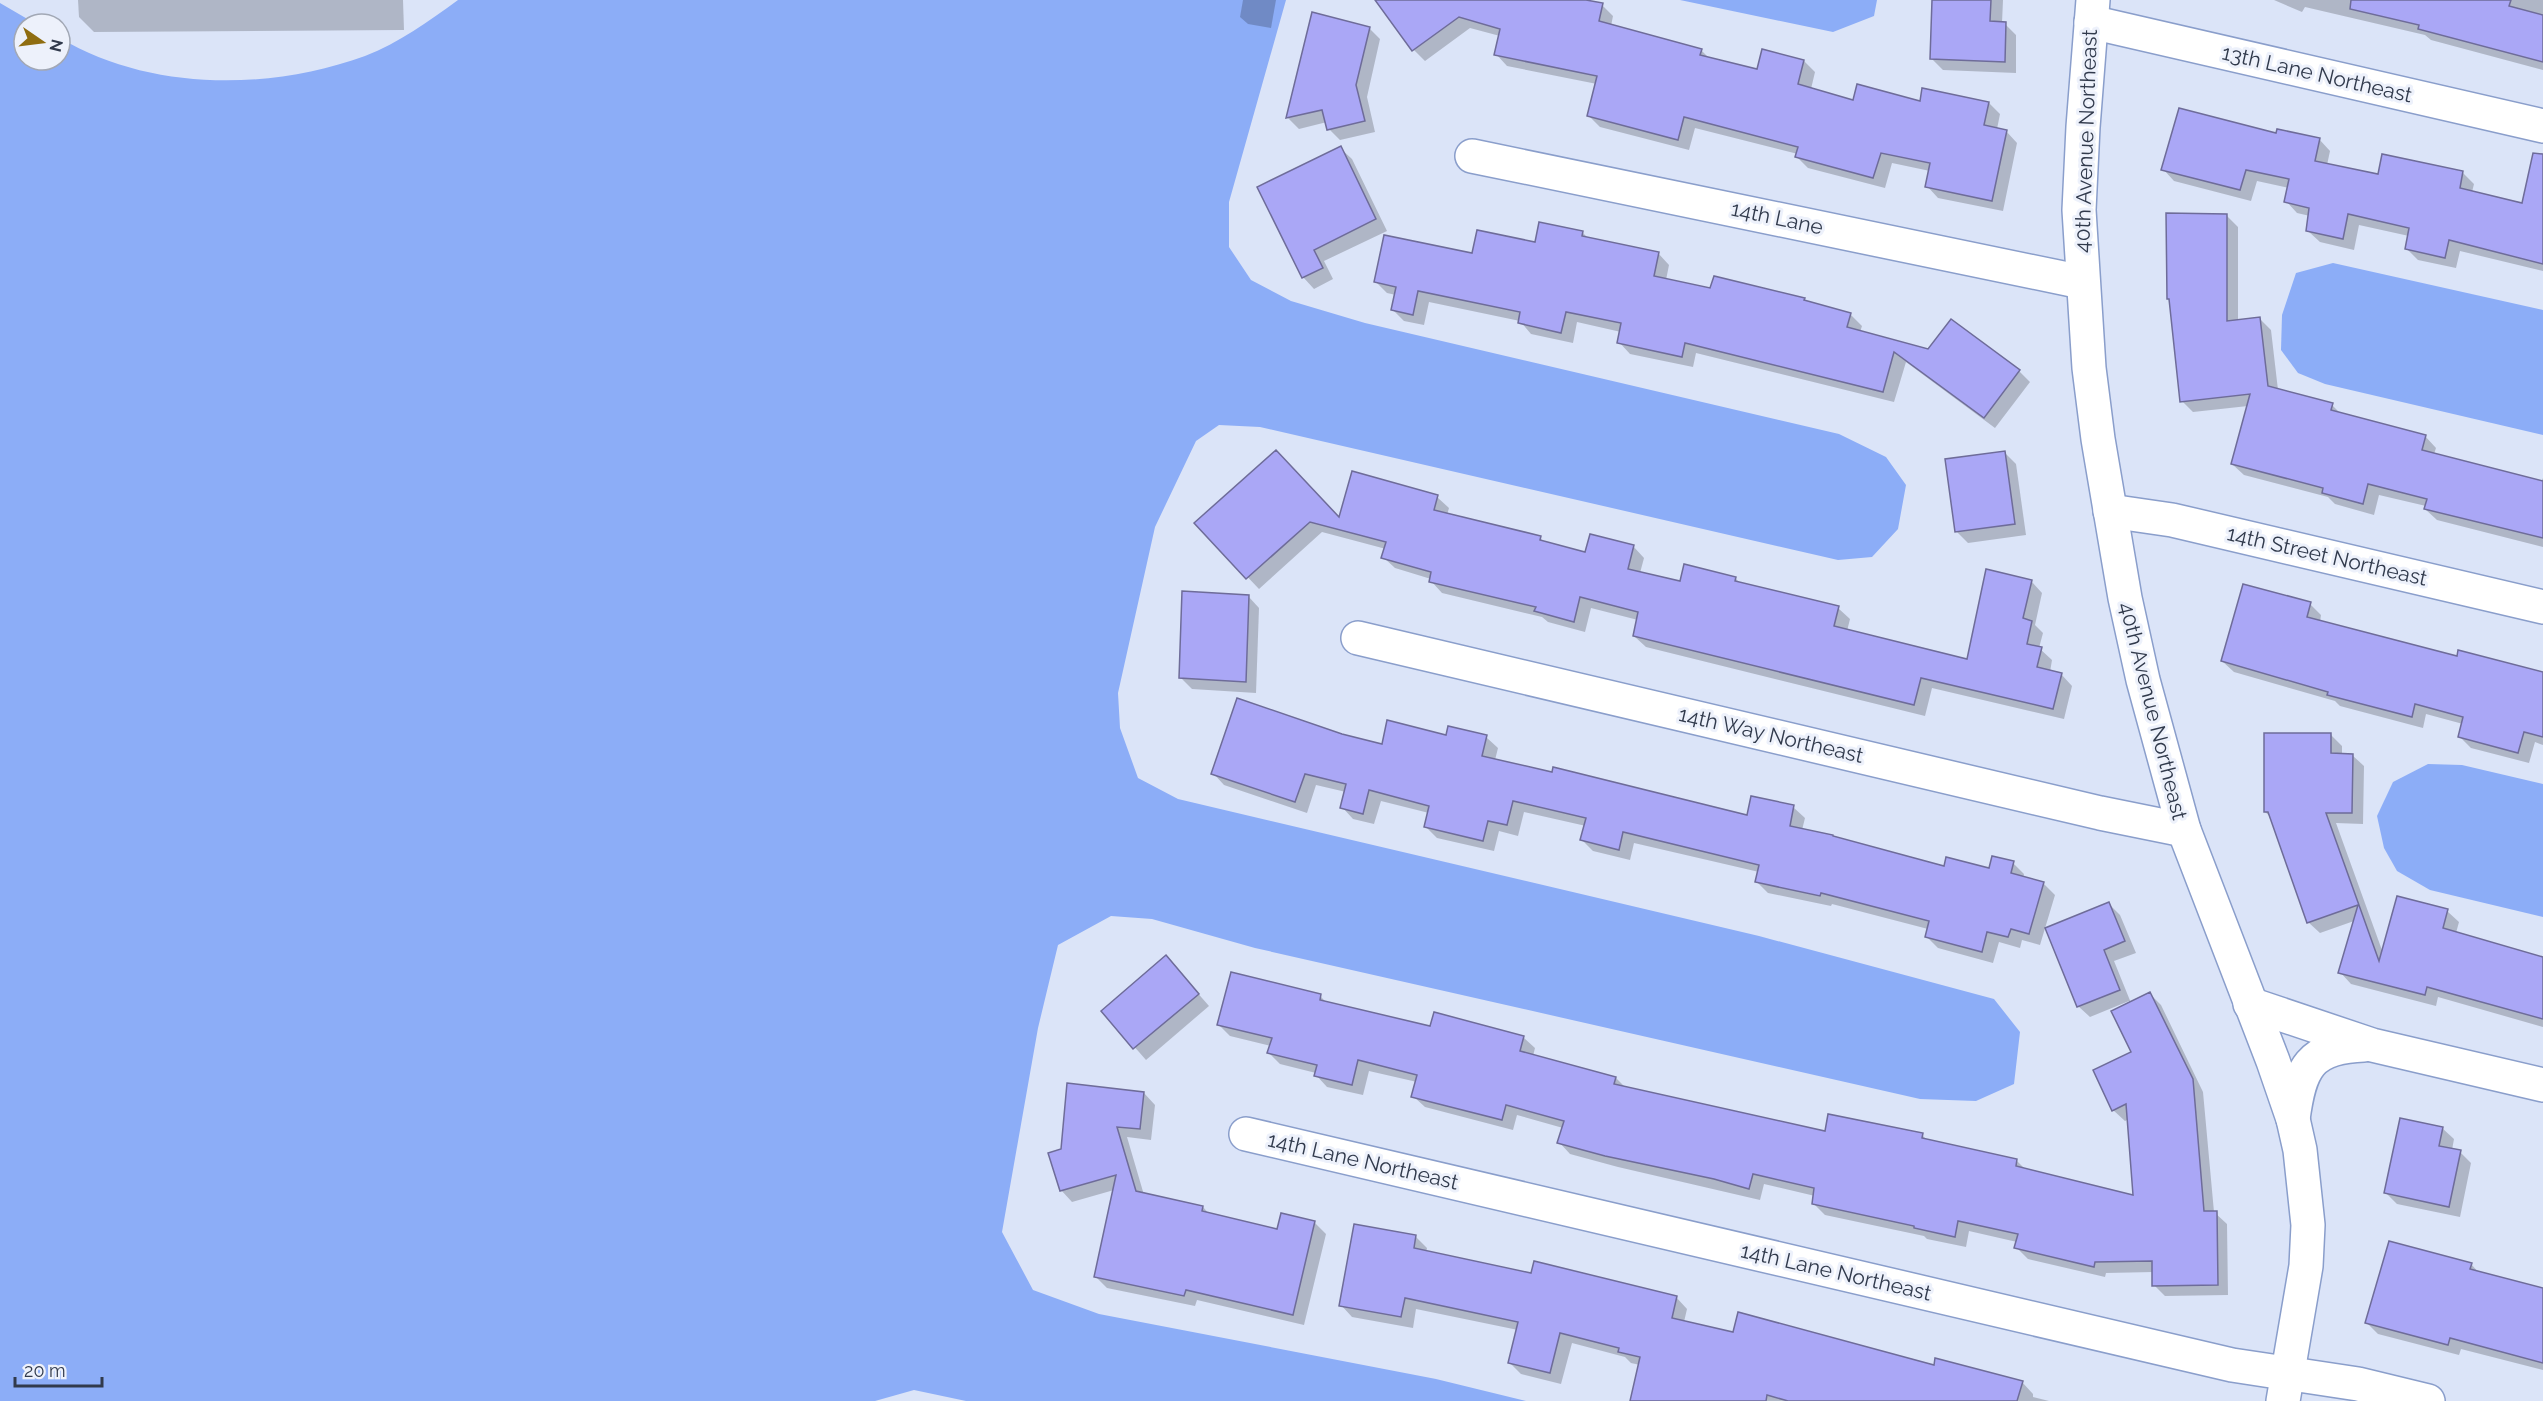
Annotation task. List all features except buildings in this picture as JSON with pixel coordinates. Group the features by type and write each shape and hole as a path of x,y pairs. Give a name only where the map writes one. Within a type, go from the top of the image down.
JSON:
{"street":[{"name":"13th Lane Northeast","path":"2092,11 2543,126"},
{"name":"40th Avenue Northeast","path":"2092,11 2082,127 2079,210 2089,368 2125,598 2141,670 2184,830 2294,1119 2306,1189 2308,1225 2306,1266 2286,1387"},
{"name":"14th Lane","path":"1472,156 2082,282"},
{"name":"14th Street Northeast","path":"2110,511 2172,520 2543,607"},
{"name":"14th Way Northeast","path":"1359,638 2076,807 2184,830"},
{"path":"2250,1004 2372,1045 2543,1085"},
{"path":"2294,1119 2301,1078 2312,1062 2324,1052 2340,1046 2372,1045"},
{"name":"14th Lane Northeast","path":"1246,1134 2232,1365 2286,1387 2358,1384 2428,1401"}],"water":[{"path":"458,0 1286,0 1229,202 1229,247 1251,280 1291,301 1365,323 1839,434 1886,457 1906,485 1898,529 1872,557 1838,560 1260,427 1219,425 1196,441 1155,527 1118,693 1120,728 1138,778 1178,799 1759,936 1994,999 2020,1032 2014,1084 1976,1101 1920,1099 1255,948 1152,919 1111,916 1058,945 1038,1028 1002,1232 1033,1290 1099,1314 1436,1379 1526,1401 966,1401 914,1390 875,1401 0,1401 0,3 15,12 12,12 12,72 72,72 72,44 132,68 170,76 210,80 250,80 328,67 365,56 425,24"},
{"path":"1680,0 1877,0 1874,16 1833,32"},
{"path":"2333,263 2543,310 2543,435 2325,384 2298,373 2281,350 2282,315 2296,273"},
{"path":"2428,764 2462,765 2543,784 2543,917 2430,890 2397,871 2384,848 2377,816 2393,782"}]}
